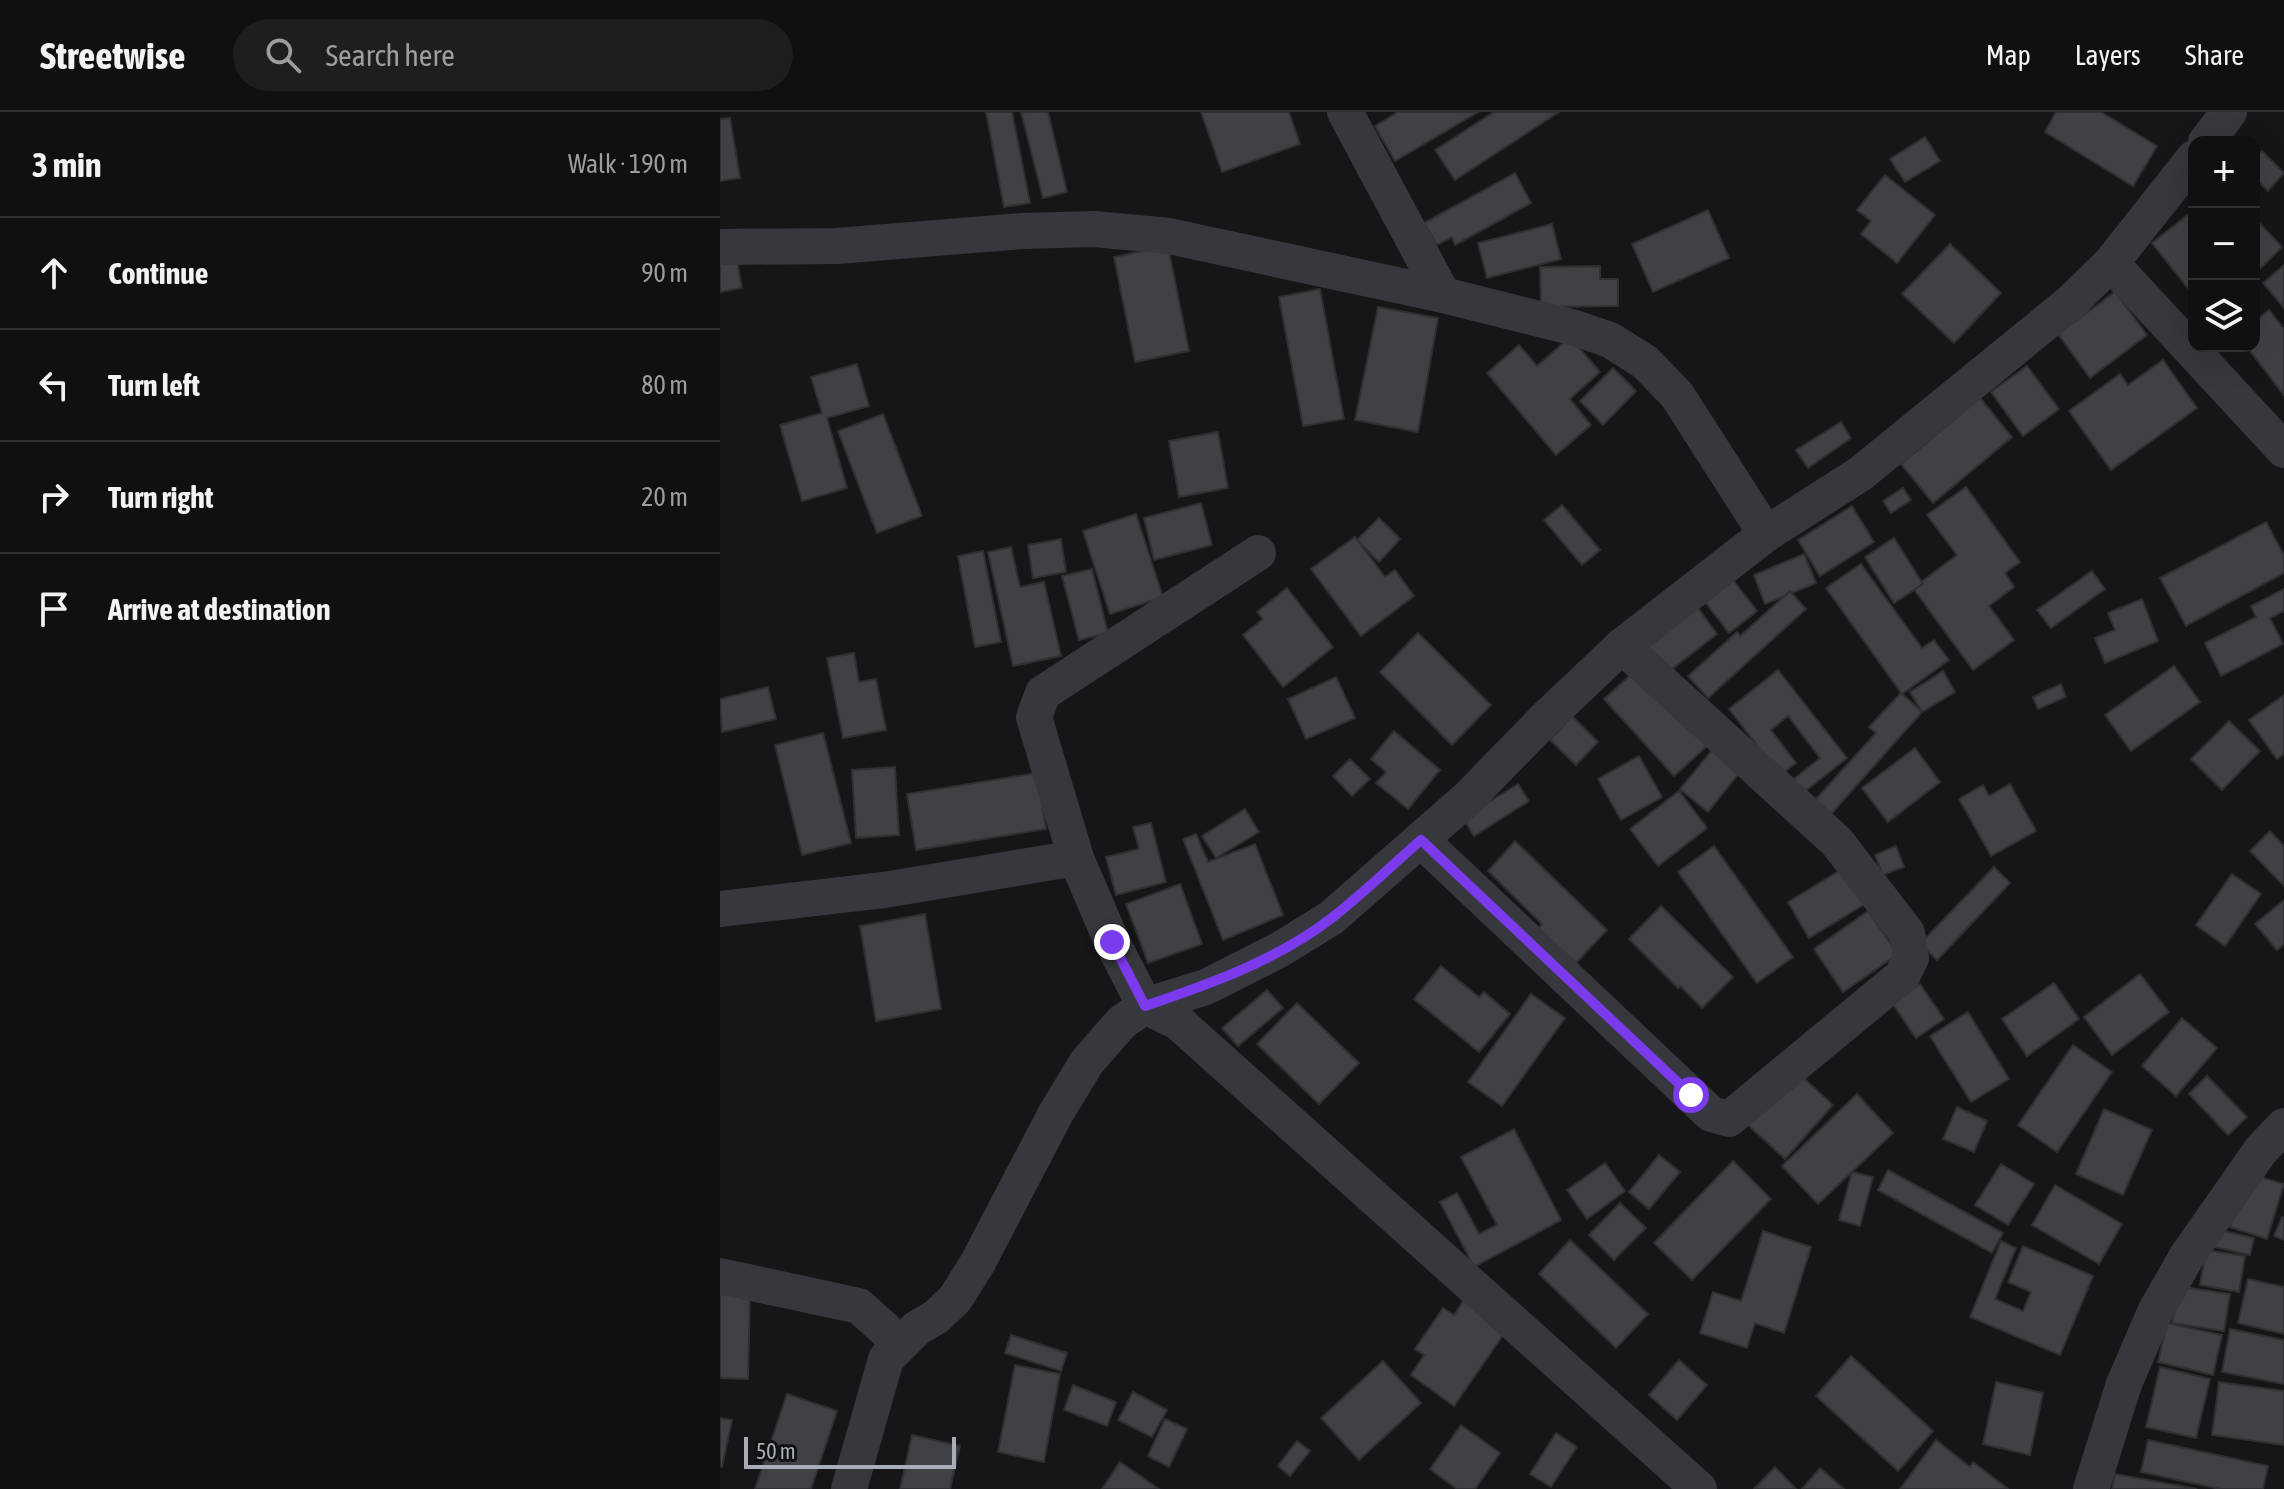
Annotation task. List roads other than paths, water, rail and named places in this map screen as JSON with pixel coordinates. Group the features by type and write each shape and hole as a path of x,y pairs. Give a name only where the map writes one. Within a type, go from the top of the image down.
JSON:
{"street":[{"path":"1345,112 1443,295"},
{"path":"2211,136 2229,112"},
{"path":"849,1489 886,1359 900,1343 955,1299 977,1264 1056,1113 1087,1062 1122,1022 1145,1006 1206,987 1279,950 1331,918 1468,798 1622,646 1766,534 1860,474 2027,340 2111,263 2188,166"},
{"path":"720,247 837,246 1022,231 1094,229 1169,236 1443,295 1587,332 1610,340 1645,362 1677,395 1766,534"},
{"path":"2111,263 2284,450"},
{"path":"1258,553 1043,693 1034,717 1076,858 1112,942 1145,1006 1178,1022 1699,1489"},
{"path":"1421,840 1711,1114 1729,1119 1902,976 1911,958 1907,933 1837,842 1622,646"},
{"path":"720,909 884,890 1076,858"},
{"path":"2091,1489 2124,1384 2155,1312 2187,1256 2261,1150 2284,1126"},
{"path":"720,1276 859,1306 900,1343"}]}
